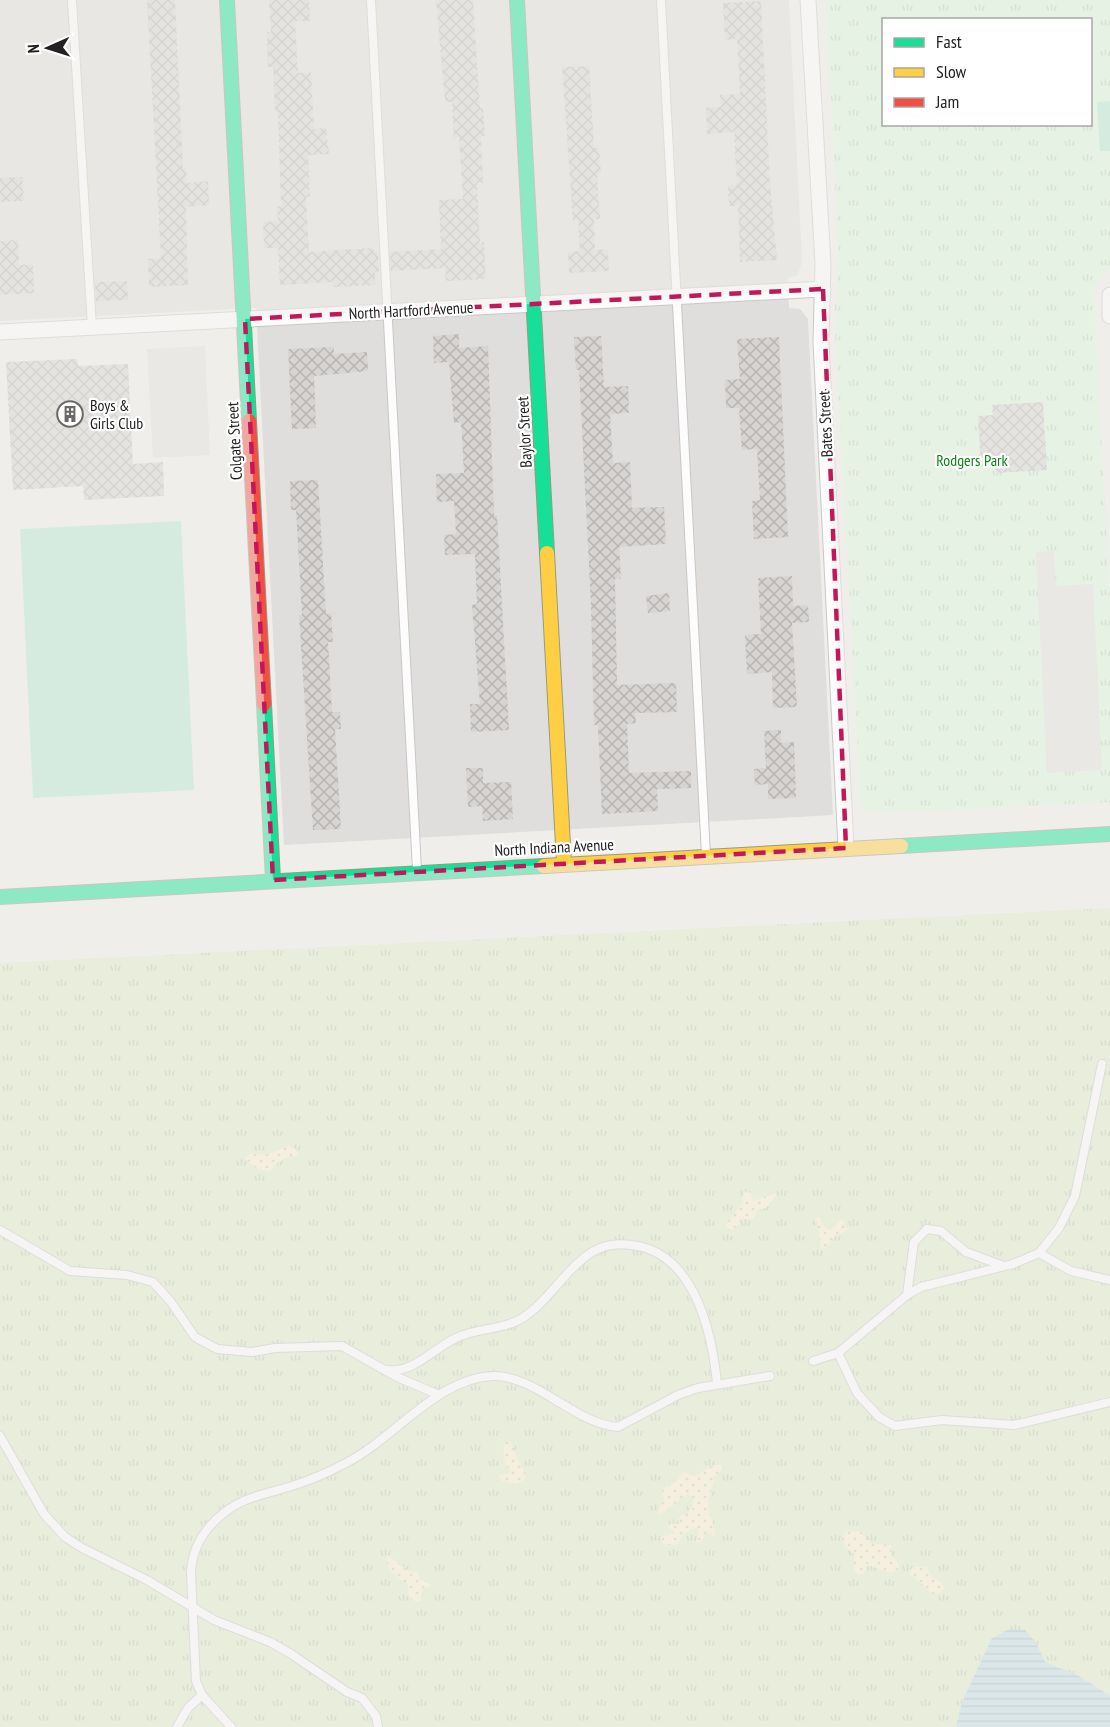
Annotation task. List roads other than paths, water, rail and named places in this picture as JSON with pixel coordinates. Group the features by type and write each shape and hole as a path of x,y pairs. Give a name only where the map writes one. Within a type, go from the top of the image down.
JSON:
{"street":[{"name":"Colgate Street","path":"227,0 273,880"},
{"name":"Baylor Street","path":"517,0 564,863"},
{"name":"Bates Street","path":"808,0 823,289 821,342 846,848"},
{"name":"North Hartford Avenue","path":"0,332 823,289"},
{"path":"1110,295 1110,316"},
{"name":"North Indiana Avenue","path":"0,897 564,863 1110,834"}],"lane":[{"path":"72,0 92,327"},
{"path":"371,0 417,872"},
{"path":"661,0 706,856"},
{"path":"813,1361 838,1353 907,1295 934,1282 1025,1261 1039,1253 1059,1228 1075,1196 1102,1064"},
{"path":"907,1295 914,1242 927,1229 941,1231 966,1252 1002,1266"},
{"path":"0,1230 70,1271 127,1275 153,1282 171,1302 195,1337 217,1349 252,1352 275,1348 331,1345 352,1351 380,1368 439,1395"},
{"path":"380,1368 397,1371 407,1368 456,1337 518,1321 549,1295 584,1258 609,1245 626,1243 644,1247 661,1255 675,1266 685,1280 707,1326 713,1348 717,1383"},
{"path":"1039,1253 1071,1271 1110,1280"},
{"path":"838,1353 857,1393 879,1417 895,1426 942,1420 1014,1425 1057,1416 1079,1407 1110,1402"},
{"path":"231,1727 202,1695 196,1682 191,1555 210,1525 225,1512 242,1502 310,1479 348,1462 369,1449 439,1395 464,1380 513,1379 600,1423 618,1427 678,1395 717,1383 770,1376"},
{"path":"0,1436 45,1514 65,1537 241,1633 270,1642 362,1698 376,1716 378,1727"},
{"path":"177,1727 188,1708 202,1695"}],"water":[{"path":"1009,1629 1025,1630 1036,1643 1045,1662 1081,1677 1110,1696 1110,1727 956,1727 962,1702 992,1638"}],"place":[{"name":"Boys & Girls Club","path":"70,414"}],"park label":[{"name":"Rodgers Park","path":"972,460"}]}
